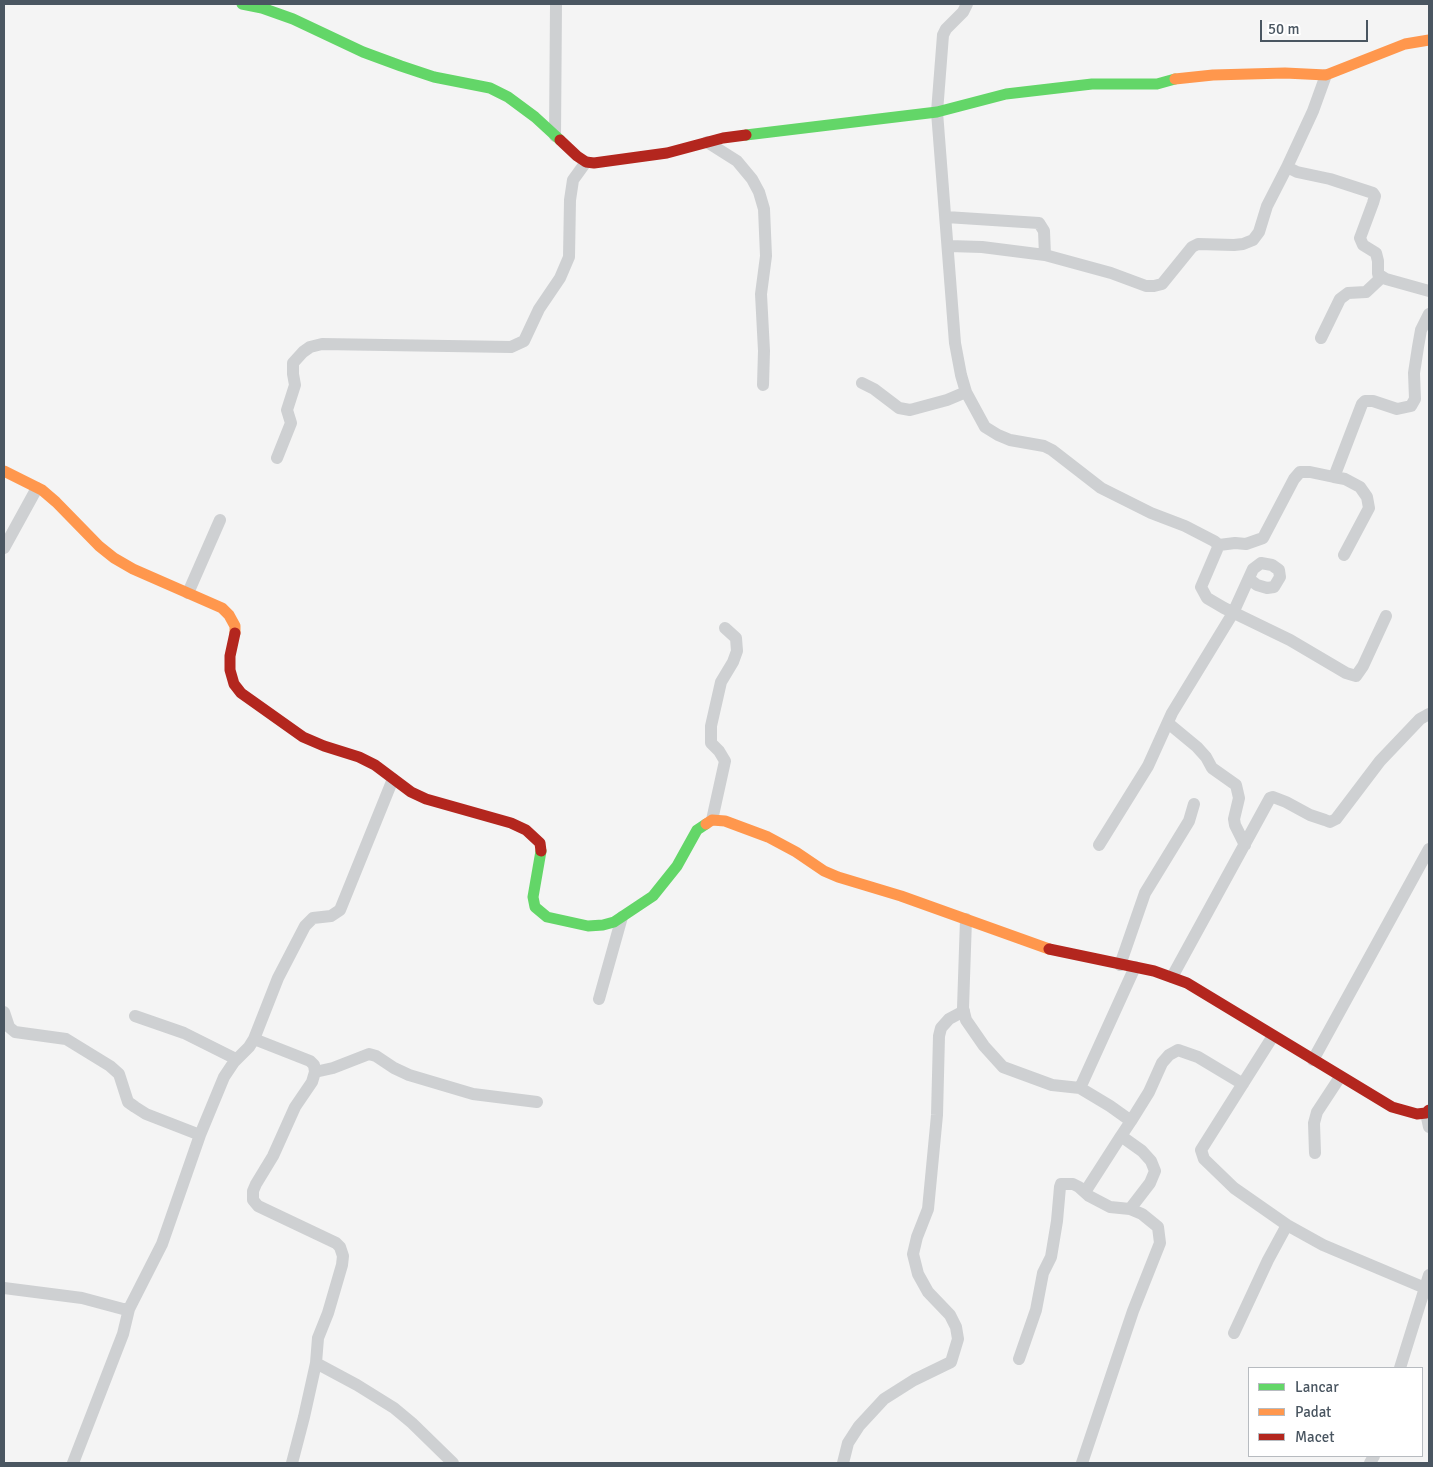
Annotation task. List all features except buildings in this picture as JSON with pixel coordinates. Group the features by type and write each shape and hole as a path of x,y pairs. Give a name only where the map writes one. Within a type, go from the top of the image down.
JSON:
{"street":[{"path":"242,4 262,8 294,19 363,52 401,66 434,77 490,88 508,97 536,117 586,162 602,163 667,153 707,142 764,132 937,112 1006,94 1083,85 1149,84 1177,78 1221,74 1326,74 1405,44 1429,40"},
{"path":"555,136 556,4"},
{"path":"968,4 943,35 937,112 949,246 955,342 961,375 976,414 985,427 998,435 1010,440 1044,446 1052,450 1101,488 1209,537 1219,545 1246,544 1263,538 1294,479 1300,472 1310,472 1344,479 1360,487 1367,497 1369,508 1344,555"},
{"path":"949,246 982,247 1045,255 1111,273 1146,286 1162,284 1192,247 1198,244 1234,245 1253,240 1258,232 1267,206 1313,111 1326,74"},
{"path":"707,142 737,161 752,179 759,192 764,209 766,256 760,294 764,351 763,385"},
{"path":"277,458 291,423 287,410 295,385 293,363 310,347 322,344 511,348 524,341 539,309 560,278 569,257 570,200 573,180 586,162"},
{"path":"1287,167 1297,172 1330,179 1373,193 1375,196 1374,203 1360,238 1363,245 1376,253 1378,274 1382,277 1429,291"},
{"path":"946,216 1039,223 1044,231 1045,255"},
{"path":"1321,338 1340,299 1348,293 1366,292 1382,277"},
{"path":"1334,477 1362,404 1368,400 1403,409 1414,403 1415,361 1422,330 1429,314"},
{"path":"862,384 874,389 899,408 910,410 947,400 966,392"},
{"path":"4,471 42,490 99,546 114,558 133,569 222,608 235,626 230,656 230,670 234,684 241,693 303,737 359,757 375,765 411,792 426,800 511,823 526,830 540,843 541,856 533,897 536,907 547,916 588,926 614,922 653,896 677,866 697,830 712,820 725,821 762,834 832,874 901,896 1041,947 1154,971 1172,977 1205,993 1340,1077 1398,1109 1411,1114 1428,1111 1429,1127"},
{"path":"4,548 37,488"},
{"path":"188,593 220,520"},
{"path":"1219,545 1201,586 1207,598 1233,613 1290,640 1346,673 1356,676 1363,666 1386,616"},
{"path":"1099,845 1148,766 1178,702 1233,613 1249,579"},
{"path":"712,820 725,761 711,743 711,726 721,682 734,662 737,651 736,638 725,628"},
{"path":"1172,977 1270,798 1273,797 1286,802 1310,815 1330,822 1336,819 1380,761 1420,719 1429,714"},
{"path":"1168,723 1197,747 1206,757 1212,768 1236,785 1239,798 1234,819 1245,845"},
{"path":"73,1463 123,1334 129,1309 162,1244 200,1135 224,1077 254,1039 278,978 305,926 313,918 331,916 340,910 393,779"},
{"path":"1120,965 1145,893 1189,821 1194,804"},
{"path":"1313,1060 1429,849"},
{"path":"599,999 622,917"},
{"path":"966,919 964,1011 966,1020 976,1037 1003,1067 1052,1085 1080,1088 1132,1121"},
{"path":"1080,1088 1134,967"},
{"path":"844,1463 848,1443 859,1426 884,1399 914,1380 951,1362 958,1339 956,1327 950,1315 928,1292 918,1274 913,1254 917,1237 928,1209 937,1115 939,1036 941,1028 949,1019 964,1011"},
{"path":"4,1012 9,1027 16,1032 66,1039 110,1066 119,1074 128,1102 146,1114 200,1135"},
{"path":"135,1016 184,1033 236,1060"},
{"path":"1274,1036 1201,1150 1201,1155 1234,1188 1287,1224 1323,1245 1425,1288"},
{"path":"254,1039 310,1061 314,1066 315,1072 312,1082 295,1107 273,1156 256,1184 253,1200 258,1206 336,1243 340,1247 343,1256 328,1313 318,1338 316,1363 292,1463"},
{"path":"1085,1192 1132,1121 1149,1092 1162,1064 1169,1055 1178,1050 1198,1057 1243,1084"},
{"path":"315,1072 333,1068 369,1054 409,1075 473,1094 537,1102"},
{"path":"1315,1152 1314,1123 1317,1112 1340,1077"},
{"path":"1121,1136 1142,1151 1151,1161 1155,1171 1150,1184 1130,1209"},
{"path":"1019,1359 1036,1310 1043,1273 1051,1257 1061,1184 1073,1184 1110,1206 1130,1209 1142,1214 1158,1227 1160,1243 1133,1311 1082,1463"},
{"path":"1234,1333 1287,1224"},
{"path":"1400,1367 1429,1275"},
{"path":"4,1288 82,1298 129,1309"},
{"path":"316,1363 394,1408 453,1463"}],"traffic: fast":[{"path":"242,4 262,8 293,19 363,52 401,66 434,77 490,88 508,97 535,117 560,140"},
{"path":"746,135 937,112 1006,94 1092,84 1157,84 1175,79"},
{"path":"541,851 533,897 535,907 547,917 588,926 603,925 614,922 653,896 677,866 697,830 706,824"}],"traffic: slow":[{"path":"1175,79 1213,75 1285,73 1326,75 1405,44 1429,40"},
{"path":"4,471 42,490 99,546 114,558 133,569 222,608 229,615 235,626 235,633"},
{"path":"706,824 712,820 725,821 768,837 796,852 824,871 838,877 901,896 1049,949"}],"traffic: jam":[{"path":"560,140 577,156 586,162 594,163 667,153 723,138 746,135"},
{"path":"235,633 230,656 230,670 234,684 241,693 303,737 359,757 375,765 411,792 426,799 511,823 526,830 540,843 541,851"},
{"path":"1049,949 1154,971 1187,983 1392,1107 1417,1114 1426,1113 1429,1110"}]}
